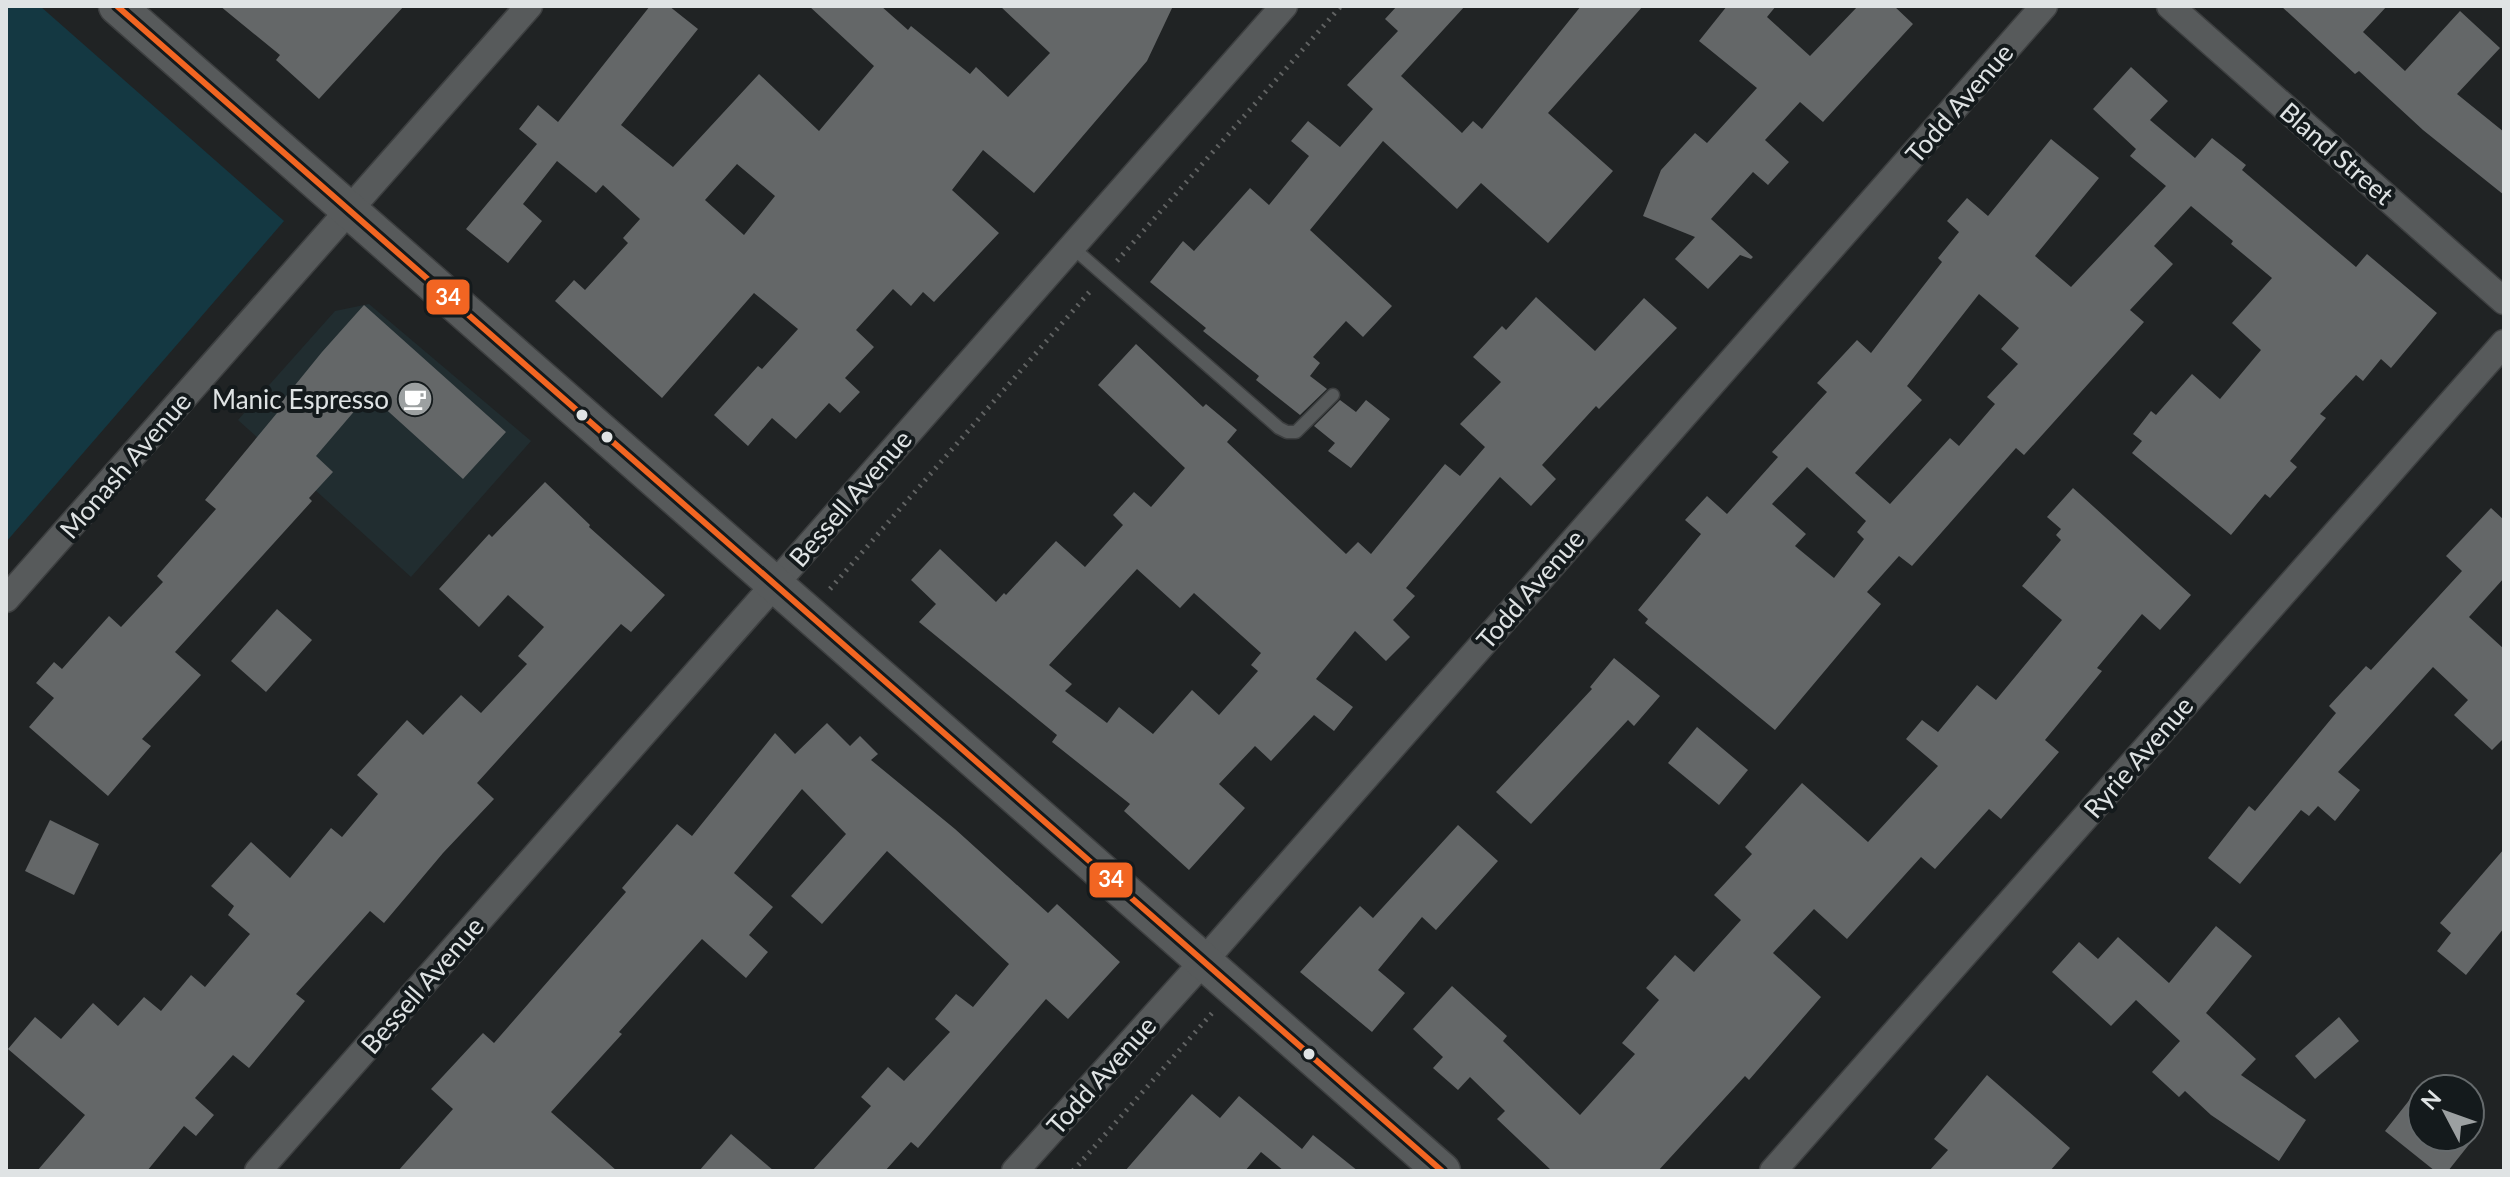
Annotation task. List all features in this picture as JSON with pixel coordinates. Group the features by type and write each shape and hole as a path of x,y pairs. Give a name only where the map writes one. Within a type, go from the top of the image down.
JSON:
{"main road":[{"path":"117,6 1442,1171"}],"street":[{"name":"Monash Avenue","path":"6,599 529,6"},
{"name":"Bessell Avenue","path":"258,1171 1284,6"},
{"name":"Todd Avenue","path":"1015,1171 1203,962 2044,6"},
{"name":"Bland Street","path":"2170,6 2504,301"},
{"name":"Ryrie Avenue","path":"1773,1171 2504,343"}],"lane":[{"path":"1072,247 1279,428 1296,432 1333,395"}],"path":[{"path":"826,593 1341,6"},
{"path":"1073,1171 1216,1009"}],"shaded area":[{"path":"6,6 40,6 284,221 6,542"},
{"path":"369,304 531,441 411,577 238,420 335,311"}],"building":[{"path":"220,6 404,6 319,99 276,60 280,55"},
{"path":"650,6 669,6 698,29 621,125 673,167 759,74 819,131 874,66 809,6 881,6 908,30 911,26 970,74 976,67 1008,97 1050,53 1000,6 1173,6 1147,61 1034,193 983,150 952,190 999,233 934,302 923,292 911,306 893,289 856,330 874,347 845,378 860,392 840,413 829,403 796,439 772,418 748,446 714,415 758,366 762,369 798,329 754,293 662,398 555,301 574,280 585,290 628,243 623,238 640,219 603,185 596,193 557,161 523,204 542,221 508,263 466,229 537,144 519,129 538,105 558,122","holes":["737,164 775,196 744,235 705,200"]},
{"path":"1397,6 1465,6 1401,76 1462,133 1473,121 1482,129 1581,6 1643,6 1548,113 1613,171 1548,243 1481,183 1457,209 1383,141 1310,230 1392,306 1363,337 1346,321 1313,357 1320,363 1310,376 1327,389 1300,415 1256,380 1259,376 1203,331 1206,328 1150,282 1183,241 1194,251 1250,188 1269,205 1309,156 1291,141 1308,121 1340,147 1373,109 1347,85 1398,31 1385,19"},
{"path":"1727,6 1776,6 1767,17 1810,56 1858,6 1894,6 1913,24 1823,122 1800,102 1765,140 1789,162 1768,185 1753,172 1711,219 1753,257 1740,255 1708,289 1675,259 1695,237 1643,216 1661,170 1695,133 1707,143 1757,88 1699,41"},
{"path":"2281,6 2387,6 2363,32 2405,71 2460,11 2500,48 2457,94 2504,132 2504,195 2423,130 2359,71 2355,74"},
{"path":"2131,67 2168,101 2150,120 2195,158 2212,138 2246,165 2242,170 2356,267 2367,254 2437,313 2391,368 2381,359 2363,381 2356,375 2320,414 2326,418 2290,461 2297,467 2270,498 2265,494 2231,535 2132,453 2142,441 2133,434 2151,411 2156,415 2192,374 2220,399 2261,350 2232,323 2272,278 2191,206 2154,246 2173,264 2130,310 2144,322 2024,455 2016,448 1912,566 1899,556 1867,592 1881,604 1775,730 1645,623 1648,619 1638,610 1701,534 1685,520 1707,496 1727,514 1778,457 1772,452 1827,392 1817,383 1857,340 1871,353 1942,262 1938,258 1959,232 1947,221 1967,198 1988,216 2051,139 2099,178 2035,256 2071,287 2166,186 2130,156 2136,149 2093,109","holes":["1979,294 2019,328 2001,349 2018,364 1987,397 1995,404 1959,446 1950,438 1890,504 1855,473 1922,400 1907,386","1807,467 1866,521 1857,532 1864,539 1834,578 1795,546 1806,534 1772,504"]},
{"path":"1536,297 1595,351 1644,298 1677,328 1599,409 1596,406 1542,465 1556,479 1531,506 1500,477 1406,588 1415,596 1393,620 1410,637 1386,661 1355,631 1316,679 1353,707 1334,731 1314,715 1271,761 1255,746 1219,784 1245,808 1189,870 1124,811 1130,804 1052,742 1057,735 919,622 936,604 911,580 940,549 996,602 1056,541 1085,567 1123,525 1113,515 1134,492 1151,507 1185,468 1098,385 1136,344 1203,407 1206,404 1237,430 1227,442 1346,554 1358,542 1371,554 1445,464 1460,476 1485,447 1460,424 1501,382 1473,357 1502,326 1506,330","holes":["1137,569 1180,608 1194,593 1261,653 1251,665 1258,671 1219,715 1192,690 1153,734 1119,707 1107,723 1065,691 1072,684 1049,665"]},
{"path":"364,305 506,432 463,479 369,394 316,456 333,472 309,498 312,501 175,652 201,675 142,739 151,746 108,796 29,727 54,698 36,683 54,662 62,669 109,616 121,627 163,582 157,576 216,509 205,500 277,413 274,411 322,352"},
{"path":"1340,400 1356,412 1366,400 1390,419 1351,468 1328,451 1335,443 1314,426"},
{"path":"545,482 589,527 665,595 631,632 621,624 477,783 494,799 384,923 370,911 296,994 305,1001 249,1068 233,1055 195,1098 214,1115 196,1136 184,1126 147,1171 37,1171 85,1115 8,1049 35,1017 61,1039 93,1003 118,1026 144,997 161,1011 191,975 205,987 250,934 228,915 234,906 211,886 251,842 290,878 331,828 342,837 378,794 357,775 407,720 423,735 461,695 481,713 527,664 518,656 544,627 508,595 479,627 439,589 489,534 492,537"},
{"path":"2073,488 2191,595 2160,630 2142,614 2097,668 2102,671 2045,740 2059,752 2001,819 1989,809 1935,869 1921,857 1847,939 1814,909 1773,953 1821,997 1749,1080 1745,1076 1658,1171 1552,1171 1497,1119 1505,1111 1470,1077 1458,1090 1433,1068 1443,1057 1413,1029 1452,986 1507,1036 1503,1041 1580,1115 1635,1054 1622,1043 1659,1000 1646,988 1675,955 1694,972 1741,920 1714,895 1752,854 1745,847 1802,783 1868,842 1938,766 1906,739 1922,720 1938,732 1977,685 1996,700 2062,620 2022,586 2061,540 2056,535 2061,529 2047,517"},
{"path":"2491,508 2504,520 2504,578 2469,617 2504,649 2504,738 2492,750 2454,715 2468,700 2433,667 2338,772 2360,790 2335,821 2318,806 2309,816 2301,810 2240,884 2208,858 2249,806 2255,811 2336,713 2329,706 2366,666 2371,670 2462,571 2446,556"},
{"path":"277,609 312,640 266,692 231,661"},
{"path":"1614,658 1660,696 1634,726 1628,720 1531,824 1496,792 1592,689 1590,687"},
{"path":"827,723 850,746 860,736 878,754 871,760 955,829 1048,913 1057,904 1120,962 1068,1019 1046,999 918,1148 911,1142 885,1171 812,1171 871,1106 861,1097 888,1067 904,1081 950,1032 935,1019 956,994 973,1007 1009,964 887,851 822,924 791,896 846,834 802,789 734,873 773,907 749,935 768,952 746,978 702,939 551,1112 617,1171 398,1171 453,1109 431,1089 483,1033 494,1043 626,892 622,888 677,824 692,836 775,733 795,754"},
{"path":"1697,727 1748,770 1719,805 1668,763"},
{"path":"50,820 99,844 74,895 25,871"},
{"path":"1458,825 1498,861 1436,930 1422,917 1378,970 1405,993 1372,1032 1300,972 1360,906 1373,918"},
{"path":"2504,849 2504,928 2466,975 2437,951 2451,933 2440,923"},
{"path":"2216,926 2252,956 2206,1013 2256,1059 2241,1075 2306,1120 2279,1161 2211,1115 2185,1091 2179,1097 2152,1072 2180,1041 2136,1000 2111,1026 2052,972 2079,942 2098,959 2118,937 2169,983"},
{"path":"2339,1017 2359,1041 2315,1079 2295,1056"},
{"path":"1987,1075 2070,1148 2050,1171 1929,1171 1948,1150 1934,1139"},
{"path":"1192,1094 1220,1118 1239,1096 1302,1149 1313,1135 1358,1171 1284,1171 1261,1152 1245,1171 1125,1171"},
{"path":"2406,1104 2406,1148 2385,1131"},
{"path":"731,1134 774,1171 699,1171"},
{"path":"2412,1153 2462,1153 2448,1171 2435,1171"}],"transit line":[{"name":"34","path":"117,6 1442,1171"}],"place":[{"name":"Manic Espresso","path":"415,399"}]}
